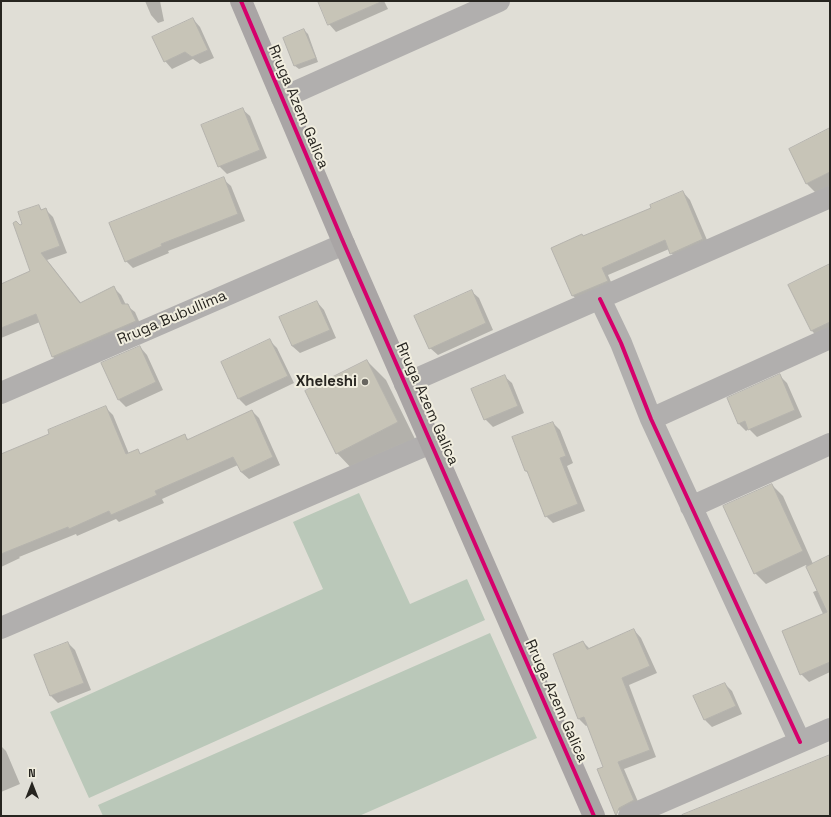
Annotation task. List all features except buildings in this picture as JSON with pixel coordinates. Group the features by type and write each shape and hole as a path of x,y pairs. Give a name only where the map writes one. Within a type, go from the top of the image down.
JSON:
{"street":[{"name":"Rruga Azem Galica","path":"240,1 344,244 594,816"},
{"path":"282,98 499,1"},
{"path":"405,384 830,196"},
{"name":"Rruga Bubullima","path":"1,392 344,244"},
{"path":"600,299 621,343 651,419 800,742"},
{"path":"651,419 830,338"},
{"path":"1,628 431,443"},
{"path":"691,507 830,444"},
{"path":"629,816 830,729"}],"green space":[{"path":"359,493 410,604 467,579 485,620 89,798 50,712 323,589 293,522"},
{"path":"490,633 537,738 359,816 103,816 98,805"}],"cycle path":[{"path":"241,1 344,244 594,816"},
{"path":"600,299 621,343 651,419 800,742"}],"place":[{"name":"Xheleshi","path":"365,382"}]}
